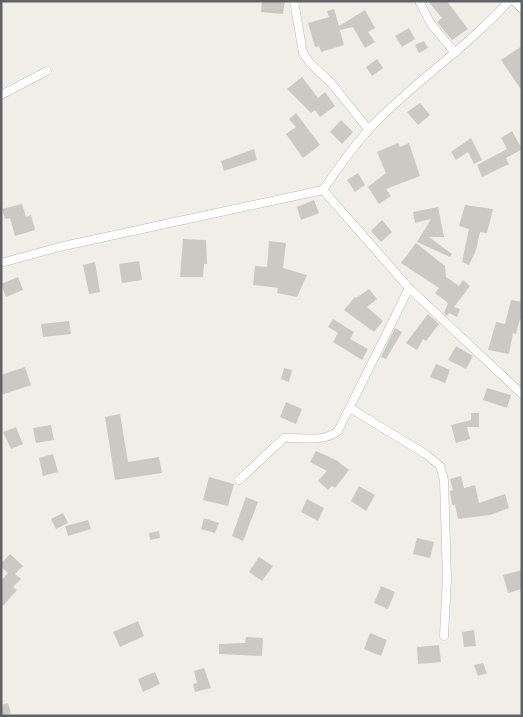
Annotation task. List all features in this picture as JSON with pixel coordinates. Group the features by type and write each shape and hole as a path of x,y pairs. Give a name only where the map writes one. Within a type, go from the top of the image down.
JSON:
{"street":[{"path":"294,1 303,53 310,63 331,83 369,130"},
{"path":"419,1 431,24 455,53"},
{"path":"1,263 59,247 322,190 346,156 369,130 417,83 455,53 509,1"},
{"path":"514,1 522,8"},
{"path":"1,95 47,71"},
{"path":"322,190 410,288 522,394"},
{"path":"239,480 284,438 323,438 332,436 338,431 410,288"},
{"path":"350,408 440,466 444,480 448,578 444,636"}],"building":[{"path":"262,1 285,1 283,14 261,12"},
{"path":"428,1 447,1 468,29 452,40 437,22 442,18"},
{"path":"334,9 339,26 365,10 375,28 368,32 375,42 365,48 353,27 340,30 344,45 321,52 319,46 315,47 308,23 329,17 327,11"},
{"path":"409,28 415,39 402,47 395,36"},
{"path":"424,41 428,48 419,53 415,45"},
{"path":"522,46 522,91 501,60"},
{"path":"377,59 383,68 372,76 366,67"},
{"path":"302,77 318,98 325,92 335,106 320,117 315,110 311,113 287,89"},
{"path":"420,103 430,115 418,125 407,112"},
{"path":"296,113 320,145 303,158 286,134 296,127 289,119"},
{"path":"341,120 353,132 342,144 330,132"},
{"path":"512,131 522,149 506,158 509,164 482,177 477,165 507,149 501,138"},
{"path":"471,138 482,160 474,164 468,152 456,160 451,152"},
{"path":"398,143 400,147 409,143 420,176 386,189 391,196 379,204 368,187 386,173 377,152"},
{"path":"254,149 257,160 224,171 221,161"},
{"path":"358,173 365,185 355,192 347,180"},
{"path":"314,200 319,213 301,220 297,207"},
{"path":"22,204 26,217 31,215 35,230 15,236 10,218 5,219 2,209"},
{"path":"465,205 493,209 487,233 480,232 476,250 469,265 462,262 469,229 459,226"},
{"path":"438,207 444,237 429,237 452,254 450,257 417,242 431,219 415,223 413,212"},
{"path":"382,220 392,232 381,242 371,231"},
{"path":"183,239 206,240 207,264 204,264 203,277 180,277"},
{"path":"269,241 286,243 283,268 307,275 297,297 277,293 278,288 253,285 255,266 267,267"},
{"path":"416,243 445,266 446,277 459,286 463,280 470,286 454,307 460,309 457,317 449,313 447,316 444,313 448,303 435,293 439,288 401,263"},
{"path":"139,261 142,280 122,283 119,264"},
{"path":"95,262 100,292 89,294 83,265"},
{"path":"18,277 23,290 6,297 1,284"},
{"path":"369,289 377,299 367,307 383,321 374,332 344,310 355,297"},
{"path":"511,300 522,302 522,319 520,319 516,334 513,333 509,354 488,350 496,322 505,324"},
{"path":"428,314 439,324 426,341 423,339 417,350 406,343"},
{"path":"333,319 354,332 350,339 368,349 362,360 333,342 338,333 328,327"},
{"path":"69,321 71,334 43,337 41,324"},
{"path":"395,328 402,332 386,359 381,357"},
{"path":"456,346 473,356 466,369 448,360"},
{"path":"436,364 450,370 445,383 430,377"},
{"path":"25,367 31,385 1,395 1,375"},
{"path":"284,368 292,370 289,382 281,379"},
{"path":"487,388 511,395 507,408 483,400"},
{"path":"286,402 302,409 296,424 280,417"},
{"path":"471,413 479,413 479,427 467,427 470,439 456,443 451,425 471,420"},
{"path":"120,414 128,462 159,457 162,473 115,480 105,417"},
{"path":"51,425 54,440 36,443 33,428"},
{"path":"16,427 23,444 11,449 3,432"},
{"path":"316,451 336,460 349,470 335,488 332,486 328,490 318,481 327,471 310,462"},
{"path":"53,454 58,472 43,476 39,458"},
{"path":"461,476 464,488 475,485 479,503 505,494 509,508 490,515 458,519 455,505 452,505 450,491 453,490 450,479"},
{"path":"209,477 234,484 228,506 203,500"},
{"path":"359,486 375,495 366,511 351,501"},
{"path":"246,497 258,502 243,541 232,536"},
{"path":"307,499 324,508 318,521 301,512"},
{"path":"63,513 68,523 56,529 51,519"},
{"path":"204,518 219,523 215,533 201,529"},
{"path":"88,520 91,529 68,536 65,526"},
{"path":"159,531 160,538 150,540 149,533"},
{"path":"417,538 434,542 430,558 413,554"},
{"path":"10,554 23,566 15,574 21,579 13,587 17,590 1,608 1,581 8,573 1,567 1,564"},
{"path":"259,557 273,566 262,581 249,572"},
{"path":"522,570 522,589 508,593 503,575"},
{"path":"381,586 395,592 388,609 374,603"},
{"path":"138,621 144,636 120,647 113,632"},
{"path":"474,630 476,646 464,647 462,632"},
{"path":"370,633 387,640 381,656 364,649"},
{"path":"246,637 263,638 262,656 219,654 219,644 245,643"},
{"path":"439,645 441,662 418,664 417,647"},
{"path":"483,663 487,673 478,676 474,665"},
{"path":"204,668 211,688 195,692 193,684 197,683 194,671"},
{"path":"155,672 160,684 143,692 138,679"},
{"path":"8,703 11,713 1,716 1,705"}]}
